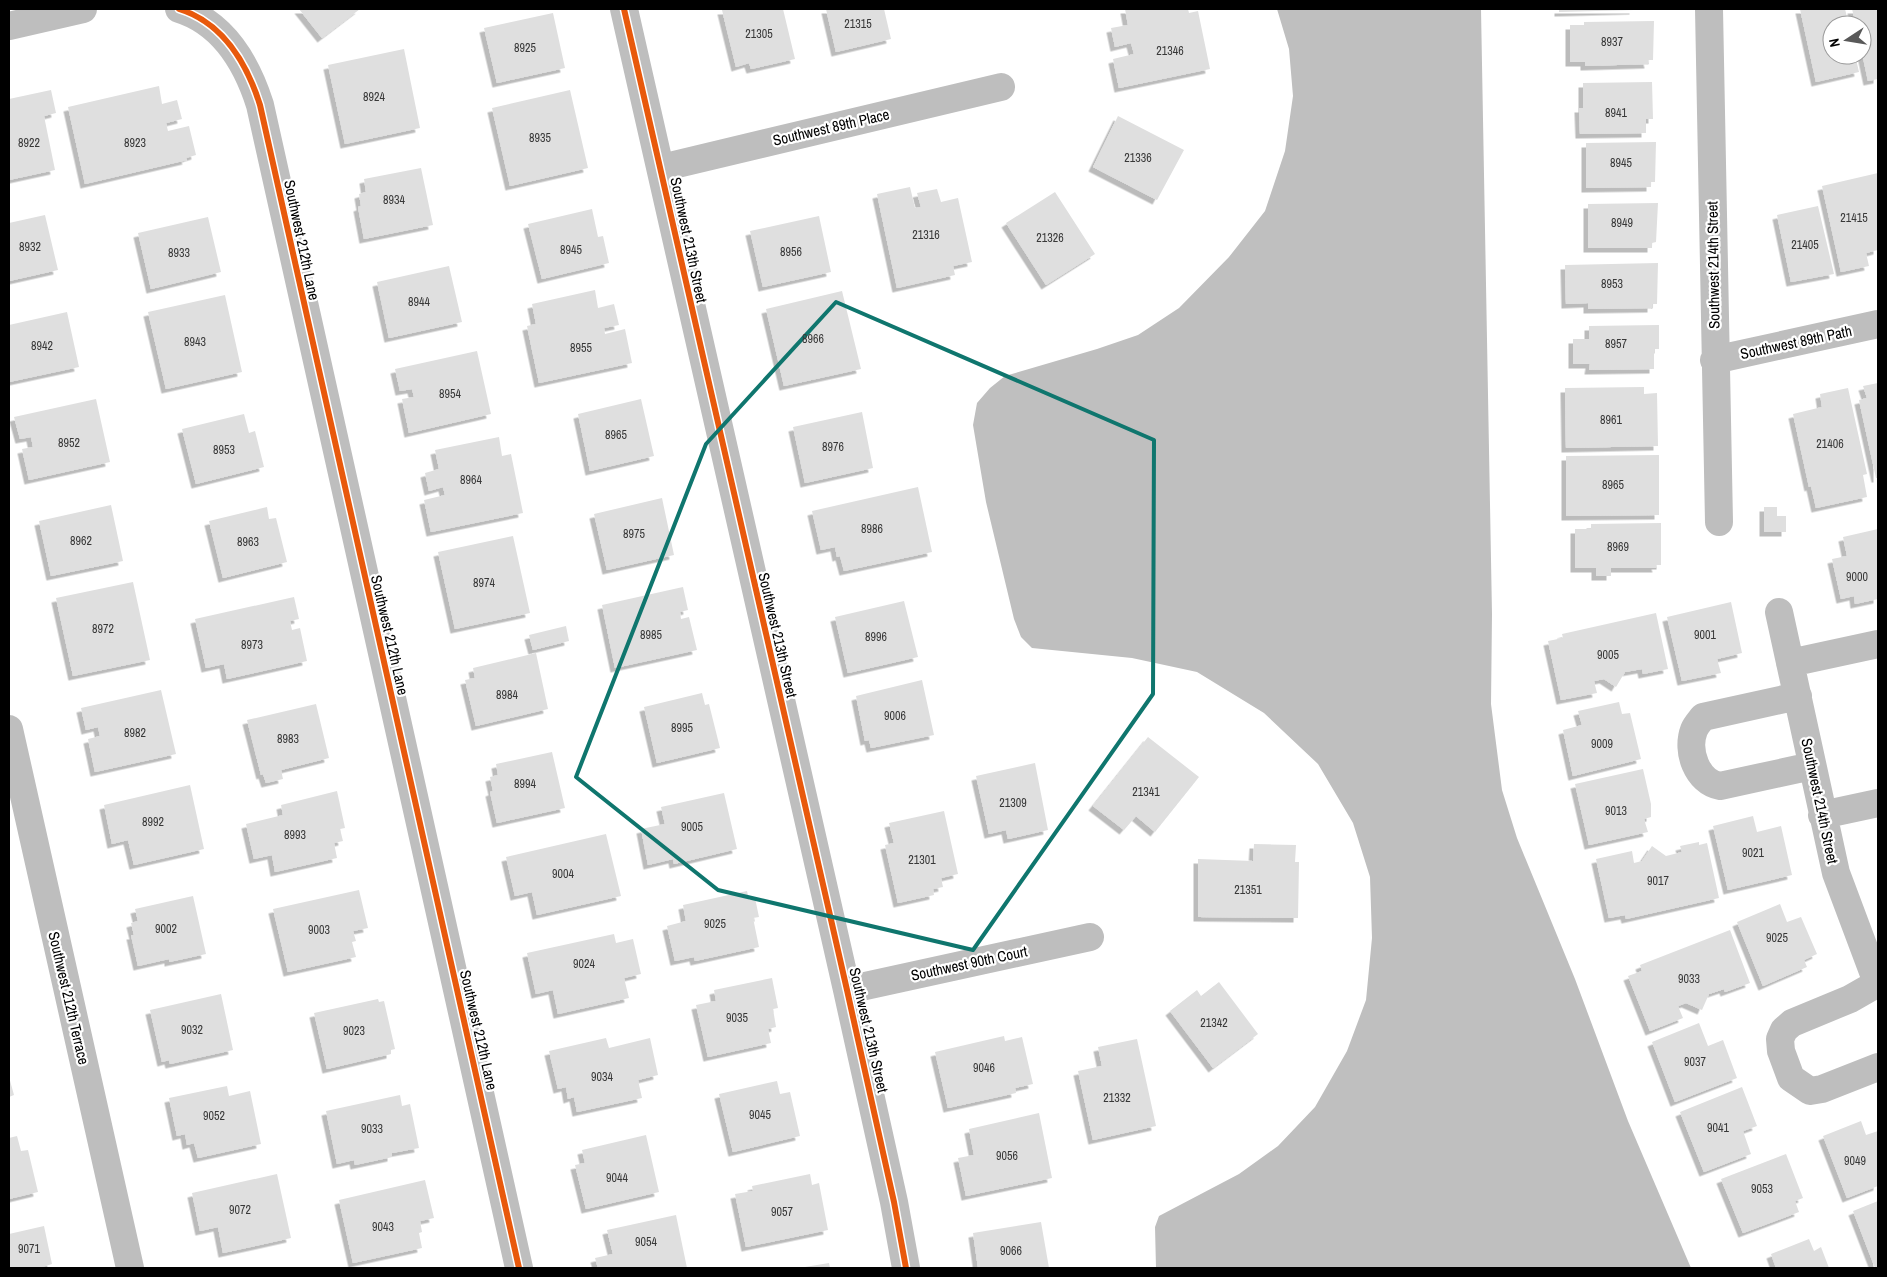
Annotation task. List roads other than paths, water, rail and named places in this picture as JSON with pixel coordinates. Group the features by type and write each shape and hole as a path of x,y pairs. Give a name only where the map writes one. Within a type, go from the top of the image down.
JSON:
{"street":[{"path":"9,26 83,9"},
{"name":"Southwest 212th Lane","path":"179,9 207,22 226,40 242,61 260,105 519,1268"},
{"name":"Southwest 213th Street","path":"624,9 847,990 894,1202 906,1268"},
{"name":"Southwest 214th Street","path":"1709,9 1714,360 1719,522"},
{"name":"Southwest 89th Place","path":"660,168 1001,87"},
{"name":"Southwest 89th Path","path":"1714,360 1878,324"},
{"name":"Southwest 214th Street","path":"1779,612 1822,815 1841,889 1878,984"},
{"path":"1790,663 1878,644"},
{"path":"1798,696 1704,717 1694,728 1691,742 1693,759 1701,774 1710,784 1720,786 1812,766"},
{"name":"Southwest 212th Terrace","path":"9,728 130,1268"},
{"path":"1822,815 1878,803"},
{"name":"Southwest 90th Court","path":"847,990 1090,937"},
{"path":"1878,984 1850,999 1792,1023 1784,1030 1780,1039 1781,1051 1791,1078 1810,1091 1822,1089 1878,1067"}]}
